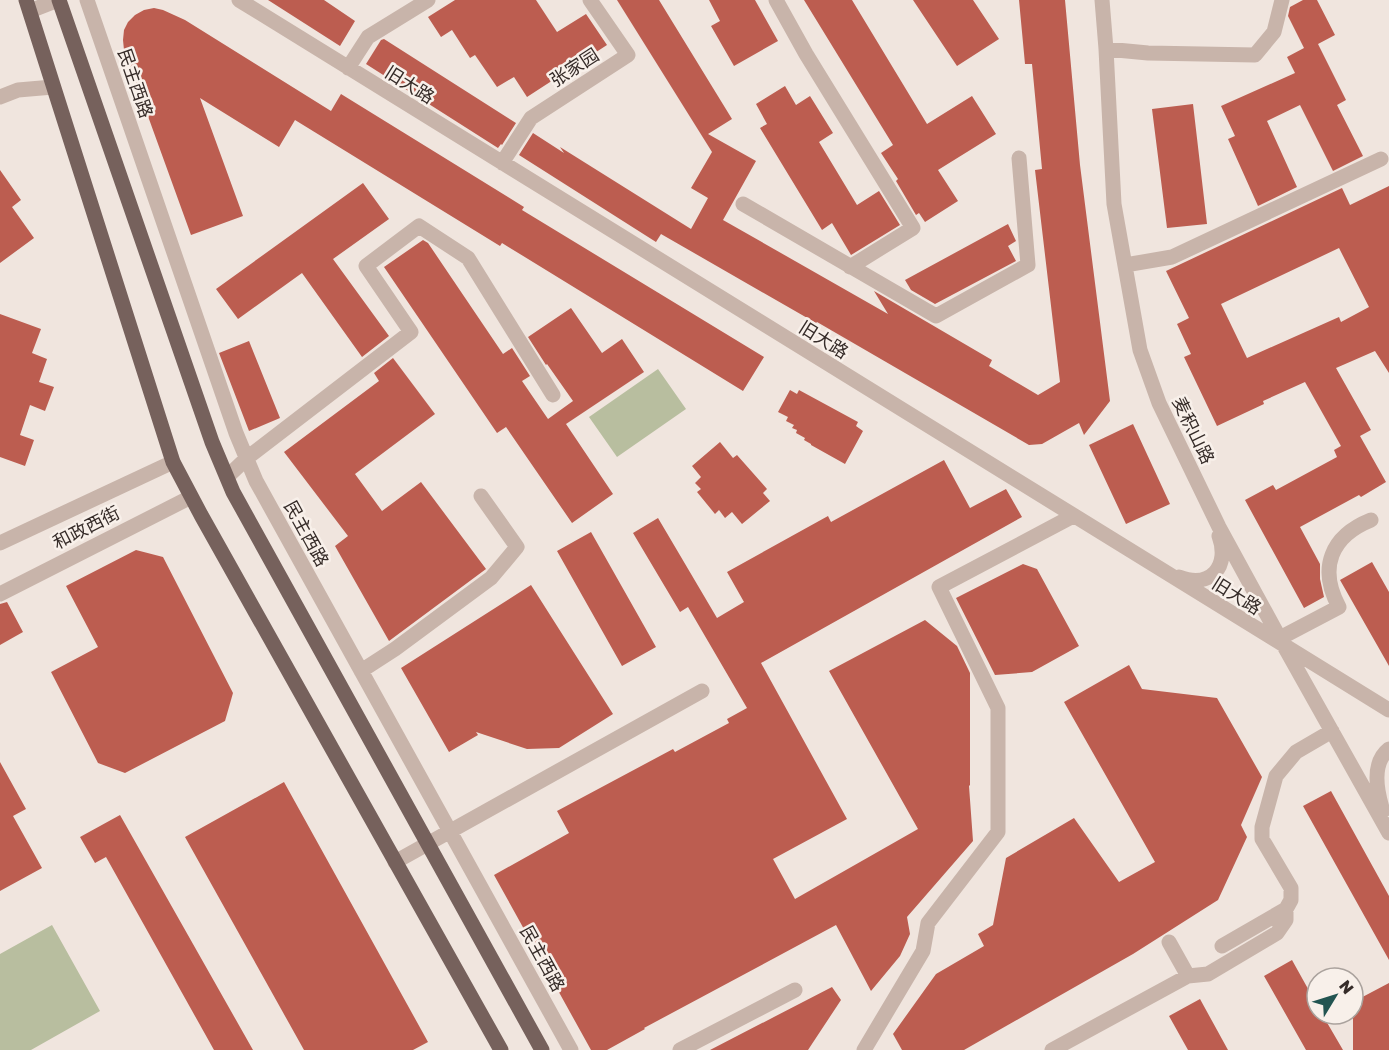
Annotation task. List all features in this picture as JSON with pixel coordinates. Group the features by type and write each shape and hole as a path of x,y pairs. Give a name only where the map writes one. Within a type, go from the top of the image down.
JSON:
{"main road":[{"path":"58,0 212,442 227,477 542,1050"},
{"path":"28,5 173,462 501,1050"}],"street":[{"path":"28,5 58,0"},
{"name":"民主西路","path":"87,0 236,433 256,481 571,1050"},
{"name":"旧大路","path":"239,0 1389,710"},
{"path":"348,68 369,36 428,0"},
{"name":"张家园","path":"502,163 531,118 628,55 590,0"},
{"path":"776,0 806,54 913,228 850,267"},
{"name":"麦积山路","path":"1102,0 1114,204 1140,350 1159,403 1219,527 1389,833"},
{"path":"1106,49 1148,53 1255,55 1274,32 1282,0"},
{"path":"0,97 18,90 53,87"},
{"path":"743,204 936,316 1028,265 1019,158"},
{"path":"1125,265 1172,257 1381,159"},
{"path":"227,477 247,458 411,332 366,266 419,226 468,258 553,394"},
{"path":"0,543 173,462"},
{"path":"1157,568 1195,582 1211,577 1217,570 1222,558 1222,543 1201,489"},
{"name":"和政西街","path":"0,594 191,496"},
{"path":"361,671 491,579 517,547 481,496"},
{"path":"864,1050 923,951 927,923 998,832 998,708 939,587 1073,516"},
{"path":"1282,642 1339,607 1330,582 1329,566 1334,550 1344,536 1356,526 1371,520"},
{"path":"395,862 702,691"},
{"path":"1052,1050 1188,976 1208,974 1277,933 1286,920 1286,909 1291,900 1291,888 1262,838 1262,827 1276,776 1296,752 1332,731"},
{"path":"1389,749 1384,753 1378,768 1377,781 1382,808 1389,828"},
{"path":"1222,946 1286,909"},
{"path":"1169,942 1188,976"},
{"path":"680,1050 795,990"}],"green space":[{"path":"658,369 686,409 617,457 589,417"},
{"path":"52,925 100,1011 31,1050 0,1050 0,954"}],"building":[{"path":"268,0 324,0 355,21 340,46"},
{"path":"455,0 536,0 557,32 586,14 607,45 527,97 514,77 497,87 475,55 470,58 452,30 441,37 428,17"},
{"path":"617,0 659,0 732,119 708,134 756,161 723,220 888,314 874,291 992,360 989,366 1038,395 1060,382 1035,170 1042,169 1032,64 1025,64 1019,0 1065,0 1080,165 1110,401 1084,435 1079,423 1042,444 1029,445 661,234 656,242 519,155 533,133 564,153 560,147 691,229 708,198 691,188 712,152"},
{"path":"709,0 755,0 778,41 734,66 711,26 720,21"},
{"path":"804,0 852,0 927,124 972,96 996,134 938,170 958,201 925,222 919,213 916,215 896,181 898,179 881,153 893,145"},
{"path":"913,0 973,0 999,39 957,66"},
{"path":"1303,0 1317,0 1335,35 1318,44 1346,100 1337,105 1363,156 1333,171 1300,105 1267,121 1297,187 1258,206 1228,139 1235,136 1221,106 1295,73 1287,57 1304,48 1288,16 1290,7"},
{"path":"154,8 185,20 331,111 341,94 524,207 522,210 764,357 743,391 502,243 500,246 295,120 279,147 200,98 243,216 191,235 124,50 124,30 128,22 144,10"},
{"path":"384,39 516,123 502,145 498,148 366,64 381,40"},
{"path":"785,86 796,105 810,96 833,133 819,142 857,205 879,191 900,225 851,255 832,223 822,230 760,128 767,124 756,104"},
{"path":"1193,104 1207,224 1167,228 1152,109"},
{"path":"0,170 21,200 12,207 34,238 0,263"},
{"path":"363,183 389,219 333,259 389,336 362,357 302,273 238,319 216,289"},
{"path":"1389,186 1389,373 1375,351 1336,368 1371,430 1360,436 1386,482 1300,527 1320,564 1320,579 1324,597 1304,608 1245,500 1273,485 1276,490 1337,457 1334,450 1341,446 1305,382 1217,426 1184,357 1191,354 1177,324 1189,318 1166,271 1342,188 1350,205","holes":["1339,248 1369,307 1341,322 1339,317 1247,358 1221,304"]},
{"path":"1008,224 1016,241 1008,246 1016,261 935,304 911,290 905,280"},
{"path":"423,240 428,243 503,354 512,348 530,376 522,381 548,419 573,401 528,337 571,308 602,353 622,339 644,372 566,424 613,494 572,523 506,427 497,433 384,267"},
{"path":"0,314 41,329 32,353 47,359 39,382 54,387 45,411 30,405 20,435 34,440 25,466 0,457"},
{"path":"249,341 280,418 249,431 219,353"},
{"path":"393,358 435,414 355,474 382,511 421,482 486,569 389,641 335,546 348,536 284,452 379,381 374,373"},
{"path":"790,390 797,394 799,390 858,422 856,426 863,431 845,464 804,440 805,438 796,433 797,430 792,428 794,425 786,421 788,417 778,412"},
{"path":"1133,424 1170,504 1126,524 1089,445"},
{"path":"720,442 733,458 737,455 767,489 763,493 770,501 742,524 732,512 725,518 719,510 715,514 697,492 701,489 695,483 701,477 692,466"},
{"path":"944,460 970,508 1006,489 1022,517 761,663 847,819 773,859 795,899 918,829 829,671 925,620 957,646 970,673 969,786 973,841 907,917 910,934 900,956 871,991 836,925 607,1050 591,1050 494,875 569,833 557,811 673,749 675,752 729,723 727,719 747,708 688,607 680,612 633,533 658,518 717,618 744,602 727,572 828,516 831,522"},
{"path":"591,532 656,647 622,666 557,551"},
{"path":"136,550 163,557 233,693 225,721 125,773 98,763 51,672 98,647 66,586"},
{"path":"1372,562 1389,592 1389,666 1340,580"},
{"path":"1023,564 1037,569 1079,646 1032,672 995,675 956,598"},
{"path":"531,585 613,714 559,748 527,749 476,732 478,735 449,752 401,668"},
{"path":"7,602 23,632 0,645 0,604"},
{"path":"1129,665 1142,689 1217,698 1262,777 1241,825 1247,837 1218,900 1133,954 964,1050 902,1050 893,1034 936,974 984,946 978,934 993,925 1006,858 1074,818 1119,882 1155,862 1064,702"},
{"path":"0,762 26,809 13,816 42,868 0,891"},
{"path":"284,782 428,1042 413,1050 304,1050 185,837"},
{"path":"1331,791 1389,896 1389,960 1303,806"},
{"path":"120,815 253,1050 214,1050 106,857 95,863 80,837"},
{"path":"1292,960 1305,983 1305,1026 1329,1026 1343,1050 1306,1050 1264,976"},
{"path":"1389,983 1389,1050 1353,1050 1353,1026 1365,1026 1365,996"},
{"path":"832,987 841,1000 808,1050 710,1050"},
{"path":"1200,999 1228,1050 1188,1050 1169,1016"}]}
